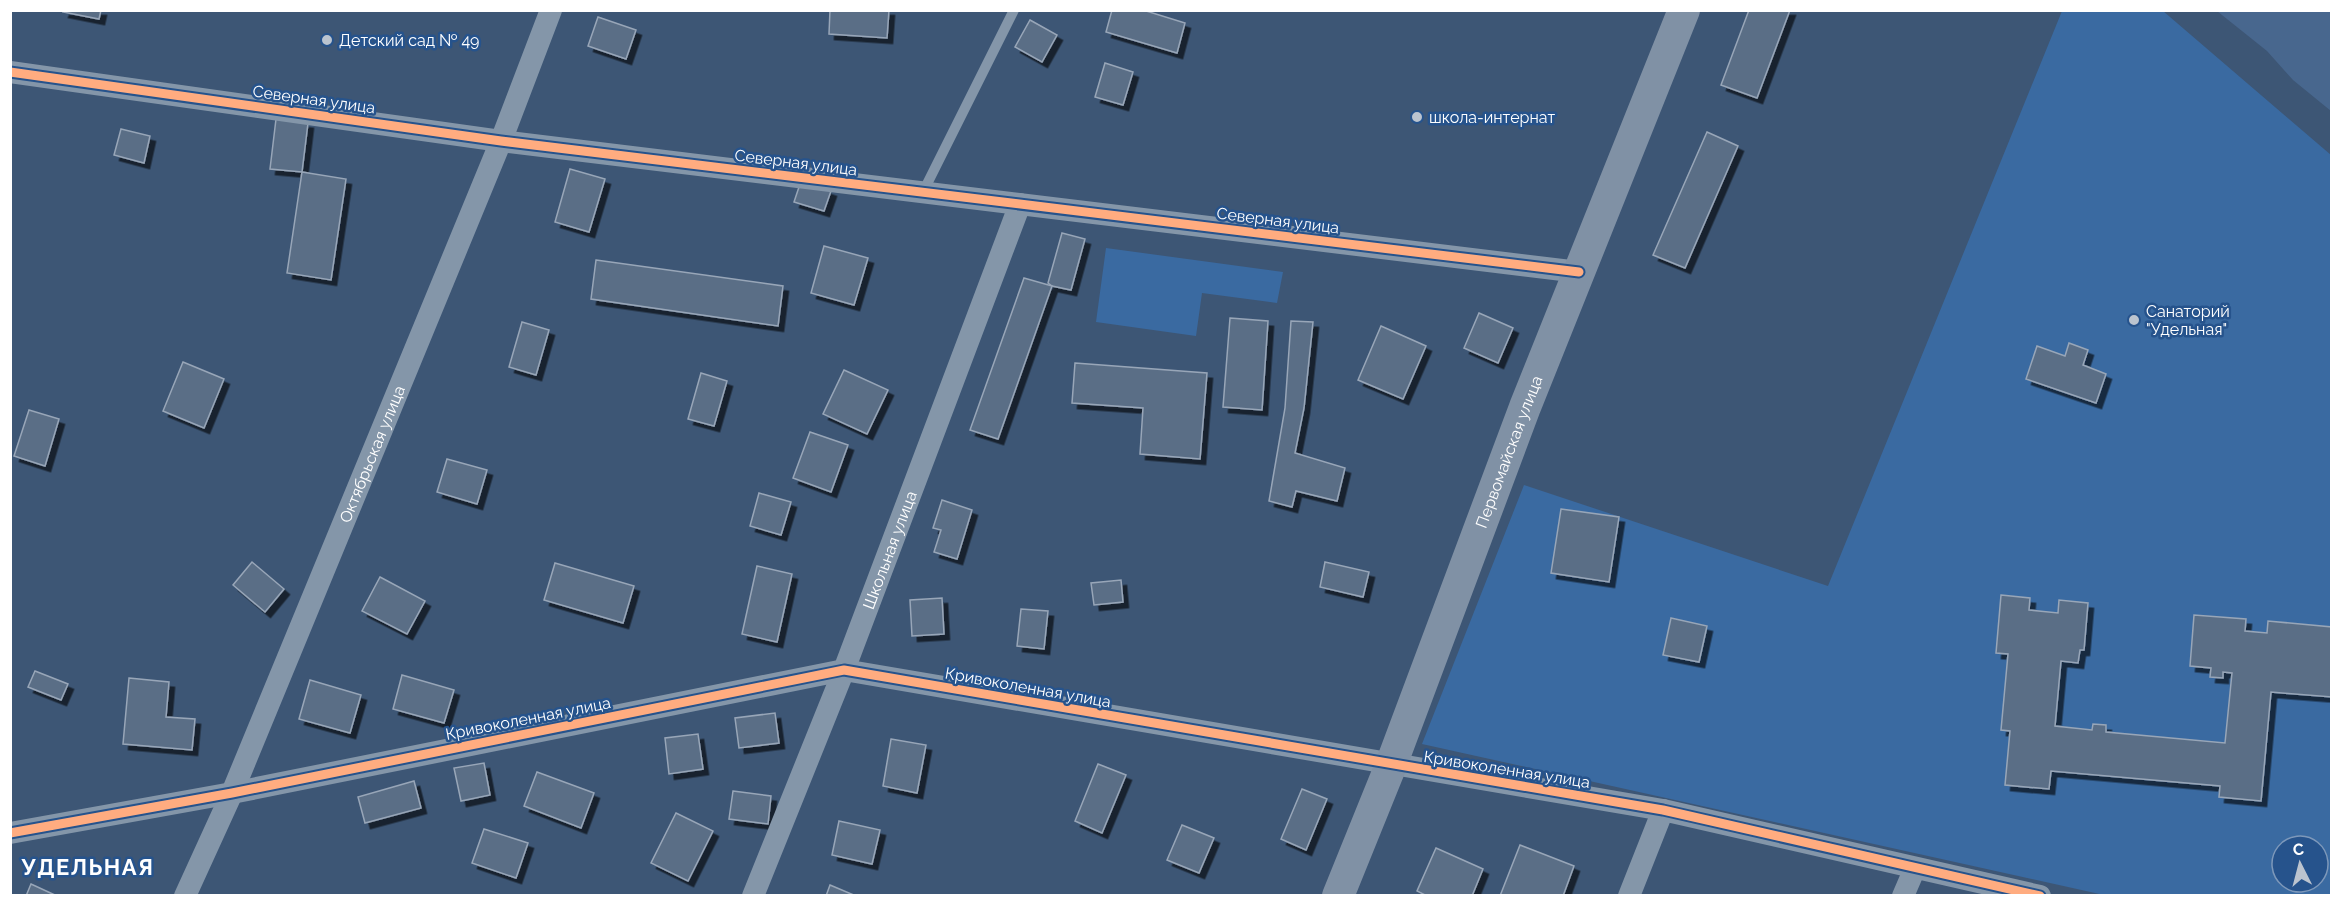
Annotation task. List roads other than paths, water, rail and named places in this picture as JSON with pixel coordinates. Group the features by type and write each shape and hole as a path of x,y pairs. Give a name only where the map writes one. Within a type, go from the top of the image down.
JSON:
{"main road":[{"name":"Первомайская улица","path":"1338,896 1391,765 1525,407 1684,10"}],"street":[{"name":"Октябрьская улица","path":"185,896 232,793 501,141 551,10"},
{"name":"Северная улица","path":"10,72 501,141 1579,272"},
{"name":"Школьная улица","path":"753,896 844,670 1020,204"},
{"name":"Кривоколенная улица","path":"10,833 232,793 844,670 1664,810 2040,896"},
{"path":"1629,896 1664,810"},
{"path":"1903,896 1915,868"}],"lane":[{"path":"923,192 1014,10"}],"place":[{"name":"Детский сад № 49","path":"327,40"},
{"name":"школа-интернат","path":"1417,117"},
{"name":"Санаторий \"Удельная\"","path":"2134,320"}],"district":[{"name":"УДЕЛЬНАЯ","path":"88,867"}]}
